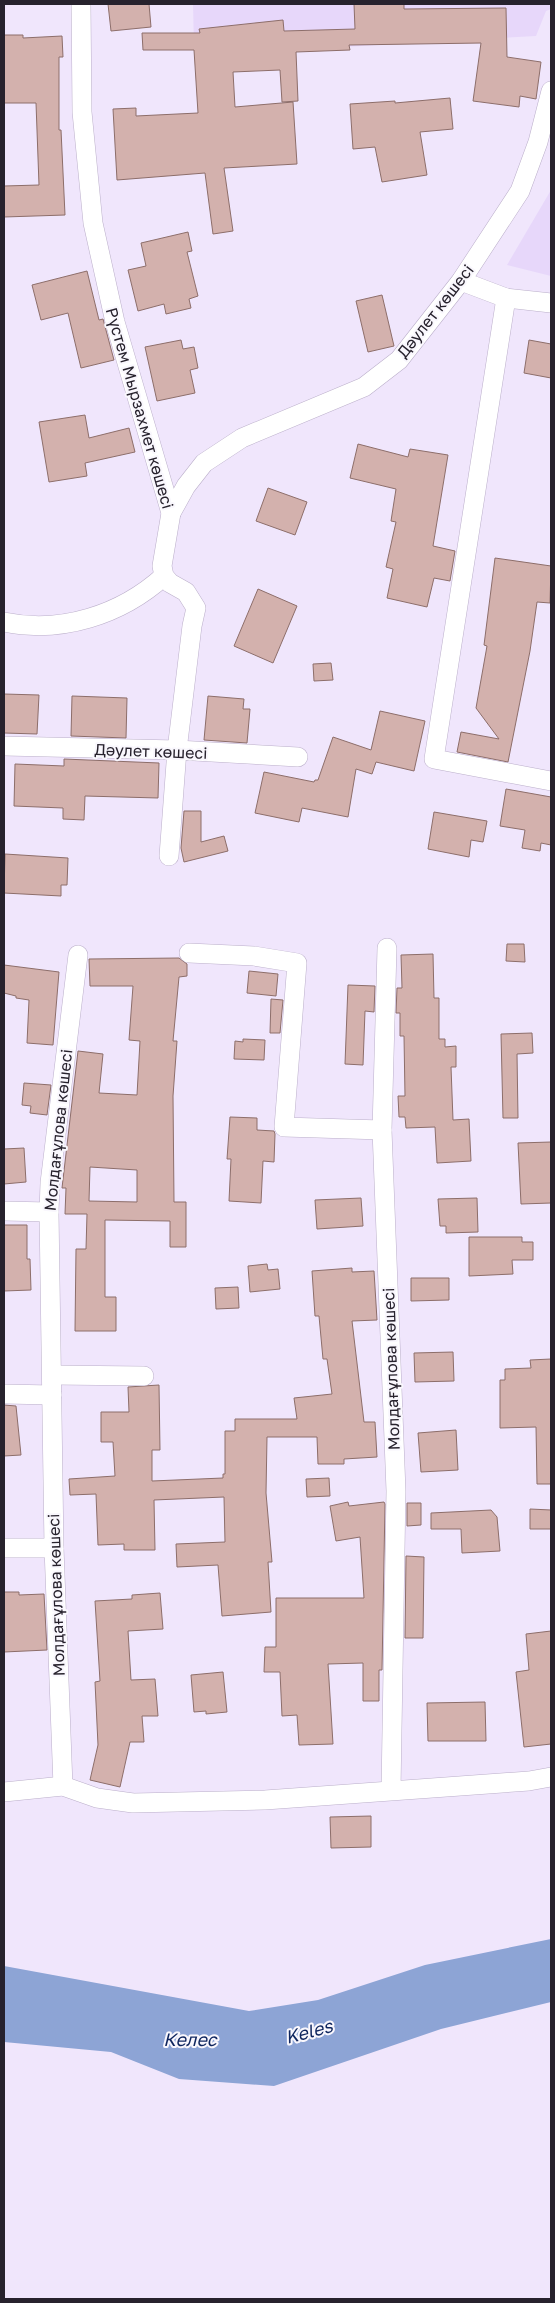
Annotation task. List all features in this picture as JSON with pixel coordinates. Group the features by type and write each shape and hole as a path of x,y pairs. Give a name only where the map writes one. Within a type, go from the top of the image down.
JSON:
{"street":[{"name":"Рүстем Мырзахмет көшесі","path":"81,4 82,112 92,223 115,322 171,513 162,566 164,576"},
{"name":"Дәулет көшесі","path":"171,513 186,486 204,463 242,438 364,387 399,360 461,281 520,191 538,142 551,91"},
{"path":"461,281 506,298 551,303"},
{"path":"506,298 434,758 551,781"},
{"path":"4,622 30,627 71,624 105,613 149,590 164,576 170,583 186,592 196,608 192,626 177,750 169,856"},
{"name":"Дәулет көшесі","path":"4,746 177,750 298,757"},
{"name":"Молдағұлова көшесі","path":"387,948 382,1130 396,1491 391,1790"},
{"path":"189,953 254,956 297,963 284,1127 382,1130"},
{"name":"Молдағұлова көшесі","path":"63,1786 54,1548 49,1212 50,1183 78,955"},
{"path":"4,1211 49,1212"},
{"path":"52,1375 144,1376"},
{"path":"4,1394 52,1395"},
{"path":"4,1548 54,1548"},
{"path":"4,1792 63,1786 97,1798 134,1804 265,1800 529,1781 551,1777"}],"shaded area":[{"path":"193,4 551,4 551,9 546,11 536,36 344,47 194,46"},
{"path":"551,190 551,276 507,265"}],"water":[{"name":"Келес","path":"551,1939 551,2002 441,2029 274,2086 179,2079 111,2052 4,2042 4,1966 249,2011 318,2000 425,1965"}],"building":[{"path":"108,4 149,4 151,27 111,31"},
{"path":"354,4 404,4 404,9 506,8 507,57 541,62 536,99 520,96 519,107 473,101 481,43 349,45 350,50 296,52 298,101 282,102 280,70 233,72 235,107 293,102 297,164 224,168 233,231 213,234 205,173 117,180 113,109 136,108 136,116 198,113 194,50 143,50 142,33 200,33 199,29 283,20 284,31 355,29"},
{"path":"4,35 23,35 23,38 62,36 63,57 59,57 59,130 61,130 65,215 4,217 4,186 39,185 36,103 4,103"},
{"path":"450,98 453,129 420,132 427,175 382,182 375,147 353,149 350,104 395,101 395,103"},
{"path":"188,232 192,251 187,252 198,296 189,299 191,308 166,314 164,304 138,311 128,270 146,266 141,243"},
{"path":"87,271 99,320 103,319 114,360 81,368 68,313 41,320 32,285"},
{"path":"382,295 394,346 368,352 356,301"},
{"path":"181,340 183,349 194,347 198,368 190,370 195,393 157,401 145,347"},
{"path":"529,340 551,344 551,378 524,373"},
{"path":"85,415 89,438 129,428 135,452 85,463 87,476 49,482 39,422"},
{"path":"358,444 408,457 410,449 448,455 433,546 455,551 450,581 434,578 427,607 387,598 393,569 386,567 396,522 391,521 396,489 350,478"},
{"path":"268,488 307,502 295,535 256,521"},
{"path":"495,558 551,566 550,603 537,602 530,651 508,762 457,752 461,732 499,739 476,708 487,646 484,645"},
{"path":"258,589 297,606 273,663 234,646"},
{"path":"331,663 333,680 314,681 313,664"},
{"path":"4,694 39,695 37,734 4,733"},
{"path":"72,696 127,698 126,738 71,736"},
{"path":"208,696 244,699 243,709 250,709 247,743 204,740"},
{"path":"380,711 425,721 414,771 376,762 372,774 356,769 348,817 302,808 299,822 255,813 264,772 314,782 318,780 333,737 371,750"},
{"path":"64,759 159,763 158,798 85,796 84,820 63,819 63,808 14,806 15,764 64,766"},
{"path":"506,789 551,797 551,845 541,843 540,851 522,848 525,830 500,826"},
{"path":"184,811 201,811 201,842 224,836 228,851 184,862 181,848"},
{"path":"434,812 487,821 483,842 471,840 469,857 428,849"},
{"path":"5,854 68,858 67,885 61,885 61,896 4,893"},
{"path":"507,944 524,944 525,962 506,961"},
{"path":"433,954 434,998 439,998 439,1039 445,1039 445,1047 456,1046 456,1067 451,1067 453,1120 469,1119 471,1161 437,1163 435,1127 406,1128 405,1117 399,1117 398,1096 405,1096 404,1036 400,1036 400,1013 396,1013 397,988 402,988 401,955"},
{"path":"179,958 187,964 187,976 179,977 173,1041 177,1041 173,1096 174,1202 186,1202 186,1247 170,1247 170,1221 105,1220 105,1297 116,1297 116,1331 75,1331 76,1249 86,1249 87,1214 65,1214 66,1188 62,1188 78,1051 103,1054 99,1093 137,1095 140,1041 129,1040 133,986 90,986 89,959","holes":["90,1167 137,1170 137,1202 89,1201"]},
{"path":"4,965 59,972 53,1045 27,1043 29,1000 16,998 16,996 4,993"},
{"path":"249,971 278,974 276,996 247,993"},
{"path":"348,985 375,986 374,1012 365,1011 363,1065 345,1064"},
{"path":"271,999 283,1000 280,1033 270,1033"},
{"path":"532,1033 533,1053 517,1054 518,1118 503,1118 501,1034"},
{"path":"243,1039 265,1040 264,1060 234,1059 235,1041 243,1042"},
{"path":"24,1083 51,1085 47,1115 30,1113 31,1106 22,1105"},
{"path":"230,1117 257,1118 257,1130 274,1131 274,1162 263,1161 261,1203 229,1201 231,1159 227,1159"},
{"path":"551,1142 551,1203 521,1204 518,1143"},
{"path":"24,1148 26,1182 4,1184 4,1149"},
{"path":"361,1198 363,1226 317,1229 315,1200"},
{"path":"477,1198 478,1232 446,1233 446,1226 440,1226 438,1199"},
{"path":"4,1225 27,1225 27,1259 30,1259 31,1290 4,1291"},
{"path":"469,1237 522,1237 522,1242 533,1242 533,1260 512,1260 513,1274 469,1276"},
{"path":"267,1264 268,1270 278,1269 280,1289 250,1292 248,1266"},
{"path":"352,1268 352,1272 374,1271 377,1320 352,1321 364,1422 375,1422 377,1457 344,1459 344,1464 318,1464 317,1437 267,1437 266,1493 272,1562 268,1562 271,1612 222,1616 218,1565 177,1567 176,1544 225,1542 224,1497 154,1500 155,1550 124,1550 124,1544 98,1545 96,1494 70,1495 69,1479 115,1476 113,1442 101,1442 101,1412 129,1412 128,1387 159,1385 160,1450 152,1450 152,1481 223,1478 223,1474 225,1474 225,1431 235,1431 235,1419 297,1419 294,1398 332,1394 327,1359 323,1359 319,1316 315,1316 312,1271"},
{"path":"411,1278 449,1278 449,1300 411,1301"},
{"path":"238,1287 239,1308 216,1309 215,1288"},
{"path":"453,1352 454,1381 415,1382 414,1353"},
{"path":"551,1359 551,1484 537,1484 536,1427 500,1428 500,1380 505,1380 505,1369 531,1368 530,1360"},
{"path":"4,1405 16,1406 21,1455 4,1456"},
{"path":"456,1430 458,1470 421,1472 418,1433"},
{"path":"329,1478 330,1496 307,1497 306,1479"},
{"path":"348,1502 349,1506 384,1502 385,1504 382,1670 379,1670 379,1701 363,1701 363,1663 328,1664 333,1744 299,1745 297,1715 282,1716 280,1672 264,1672 265,1647 276,1647 276,1598 364,1598 360,1537 336,1541 330,1506"},
{"path":"407,1503 421,1503 421,1525 407,1526"},
{"path":"530,1509 551,1510 551,1529 530,1529"},
{"path":"491,1510 497,1517 500,1551 462,1553 461,1529 431,1529 431,1513"},
{"path":"406,1556 424,1557 423,1638 405,1638"},
{"path":"4,1592 19,1592 19,1595 44,1594 47,1650 4,1652"},
{"path":"160,1593 163,1629 128,1631 131,1680 155,1679 158,1716 142,1716 144,1742 130,1742 120,1787 90,1780 98,1745 95,1682 100,1681 95,1601 132,1599 132,1595"},
{"path":"551,1631 551,1744 524,1747 516,1672 529,1670 526,1634"},
{"path":"223,1672 227,1712 206,1714 206,1711 194,1712 191,1675"},
{"path":"485,1702 486,1741 428,1741 427,1703"},
{"path":"371,1816 371,1847 331,1848 330,1817"}],"water label":[{"name":"Keles","path":"309,2032"}]}
